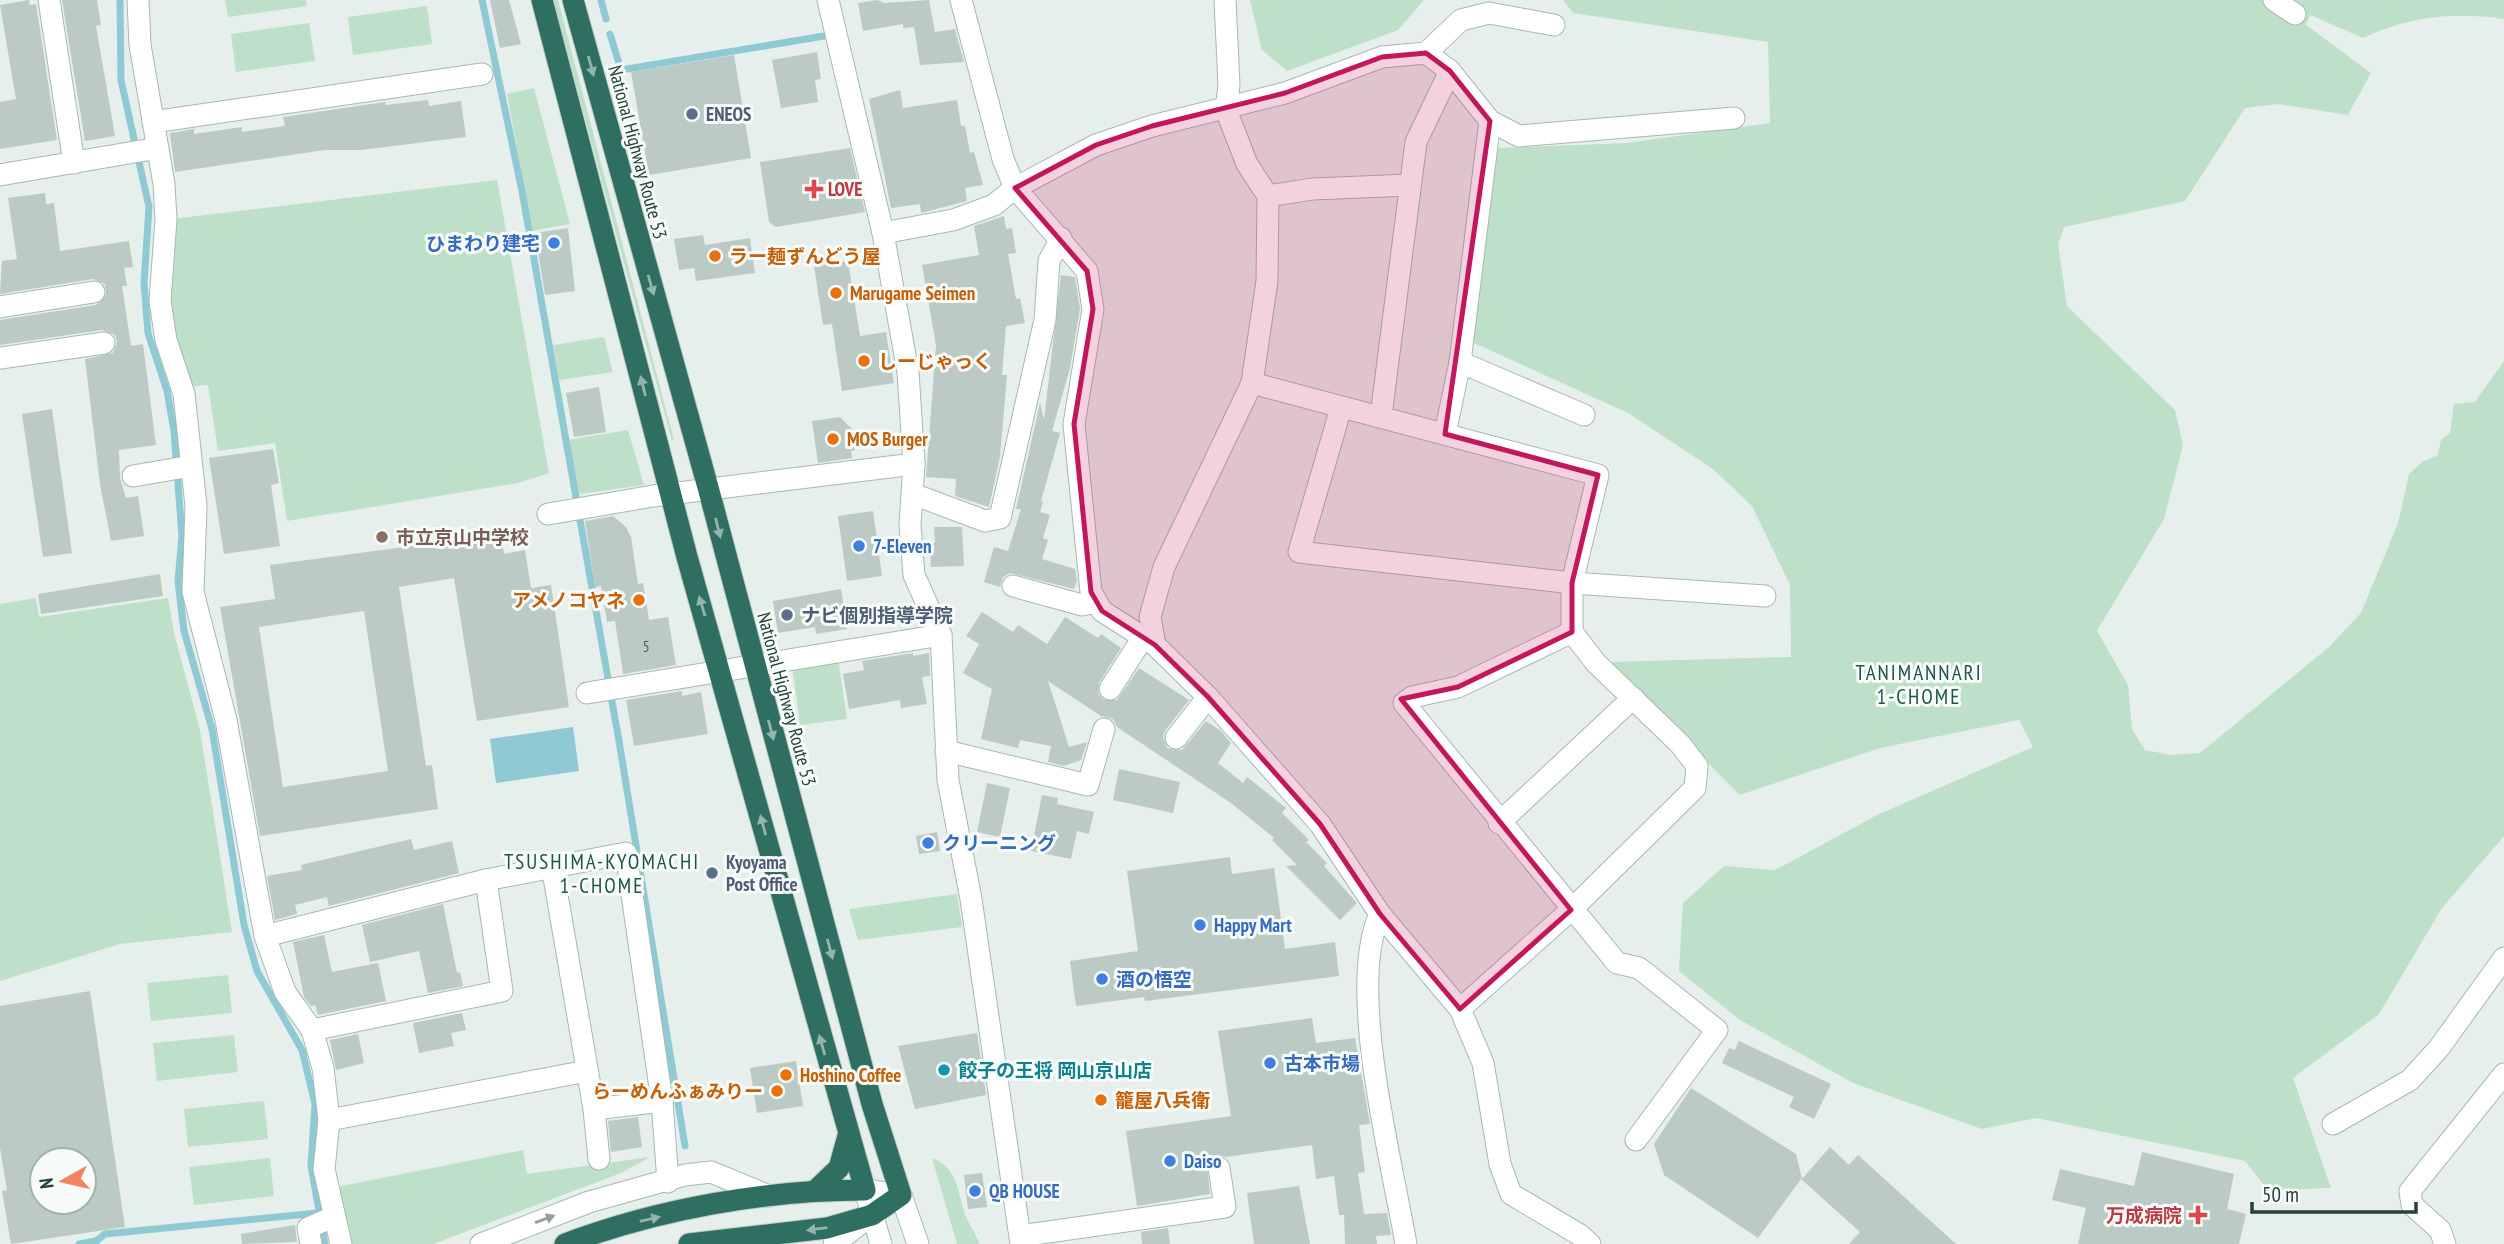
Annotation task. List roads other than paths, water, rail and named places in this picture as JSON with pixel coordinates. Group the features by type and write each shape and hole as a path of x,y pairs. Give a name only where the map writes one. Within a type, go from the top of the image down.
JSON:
{"highway":[{"path":"542,0 671,494 864,1190 816,1190 769,1196 641,1221 565,1244"},
{"name":"National Highway Route 53","path":"573,0 709,491 872,1104 901,1195"},
{"path":"816,1190 838,1168 848,1134"},
{"path":"689,1244 827,1228 872,1215 901,1195"}],"street":[{"path":"48,0 74,163"},
{"path":"138,0 140,45 166,219 160,301 166,340 184,394 181,468 196,506 193,592 226,720 265,936 285,992 312,1030 323,1068 329,1120 322,1226 341,1244"},
{"path":"828,0 883,233 908,372 914,464 910,525 914,575 941,635 946,751 1021,1240 1225,1207 1219,1168"},
{"path":"961,0 1003,159 1015,188 1087,271 1093,309 1074,424 1091,592 1102,611 1149,642 1208,697 1320,824 1380,914 1460,1009 1483,1063 1500,1164 1511,1194 1580,1235 1590,1244"},
{"path":"1110,689 1149,642 1150,617 1164,568 1252,383 1267,281 1268,196 1247,164 1226,110 1229,85 1225,0"},
{"path":"2274,0 2295,14"},
{"path":"883,233 953,220 994,205 1015,188 1096,145 1152,126 1226,110 1285,93 1382,57 1426,53 1461,20 1489,13 1554,24"},
{"path":"1426,53 1450,71 1490,121 1519,136 1734,118"},
{"path":"1381,416 1416,142 1450,71"},
{"path":"153,122 482,74"},
{"path":"1446,434 1460,362 1490,121"},
{"path":"0,175 155,148"},
{"path":"1268,196 1313,189 1409,185"},
{"path":"914,494 985,521 1000,518 1045,320 1049,261 1061,238"},
{"path":"0,307 94,292"},
{"path":"0,358 104,343"},
{"path":"1460,362 1584,415"},
{"path":"1252,383 1598,475 1572,583 1572,632 1596,663 1697,766 1695,788 1571,910 1460,1009"},
{"path":"1341,408 1299,551 1572,583 1765,596"},
{"path":"566,510 671,494 914,464"},
{"path":"133,475 181,468"},
{"path":"1013,586 1082,605 1097,602"},
{"path":"1572,632 1458,687 1412,697 1404,703 1499,823 1617,963 1639,968 1717,1030 1636,1140"},
{"path":"602,690 941,635"},
{"path":"1176,738 1208,697"},
{"path":"1499,823 1633,698"},
{"path":"946,751 1088,785 1104,729"},
{"path":"265,936 486,880 626,853 662,1101 668,1182"},
{"path":"552,866 594,1109 599,1159"},
{"path":"312,1030 502,991 486,880"},
{"path":"1380,914 1370,935 1366,988 1374,1063 1406,1244"},
{"path":"2333,1124 2410,1080 2439,1048 2504,958"},
{"path":"329,1120 587,1071"},
{"path":"2445,1244 2440,1230 2412,1205 2410,1191 2504,1074"},
{"path":"594,1109 662,1101"},
{"path":"481,1244 589,1202 668,1182 685,1175 711,1172 769,1196"},
{"path":"881,1244 864,1190 901,1195 918,1244"},
{"path":"834,1244 872,1215"}],"water":[{"path":"573,727 579,771 496,783 490,739"}],"waterway":[{"path":"120,0 121,80 149,207 144,283 148,333 167,391 174,431 182,536 178,581 184,631 212,729 244,925 257,971 302,1050 315,1104 311,1166 325,1244"},
{"path":"482,0 522,191 619,741 685,1146"},
{"path":"601,0 606,19"},
{"path":"610,34 621,70 830,35"},
{"path":"96,1241 105,1234 317,1213"},
{"path":"79,1244 96,1241 96,1244"}],"place":[{"name":"ENEOS","path":"692,114"},
{"name":"LOVE","path":"814,189"},
{"name":"ひまわり建宅","path":"554,243"},
{"name":"ラー麺ずんどう屋","path":"715,256"},
{"name":"Marugame Seimen","path":"836,293"},
{"name":"しーじゃっく","path":"864,361"},
{"name":"MOS Burger","path":"833,439"},
{"name":"市立京山中学校","path":"382,537"},
{"name":"7-Eleven","path":"859,546"},
{"name":"アメノコヤネ","path":"639,600"},
{"name":"ナビ個別指導学院","path":"787,615"},
{"name":"クリーニング","path":"928,843"},
{"name":"Kyoyama Post Office","path":"712,873"},
{"name":"Happy Mart","path":"1200,925"},
{"name":"酒の悟空","path":"1102,979"},
{"name":"古本市場","path":"1270,1063"},
{"name":"餃子の王将 岡山京山店","path":"944,1070"},
{"name":"Hoshino Coffee","path":"786,1075"},
{"name":"らーめんふぁみりー","path":"777,1091"},
{"name":"籠屋八兵衛","path":"1101,1100"},
{"name":"Daiso","path":"1170,1161"},
{"name":"QB HOUSE","path":"975,1191"},
{"name":"万成病院","path":"2198,1215"}],"district":[{"name":"TANIMANNARI 1-CHOME","path":"1919,685"},
{"name":"TSUSHIMA-KYOMACHI 1-CHOME","path":"602,874"}]}
